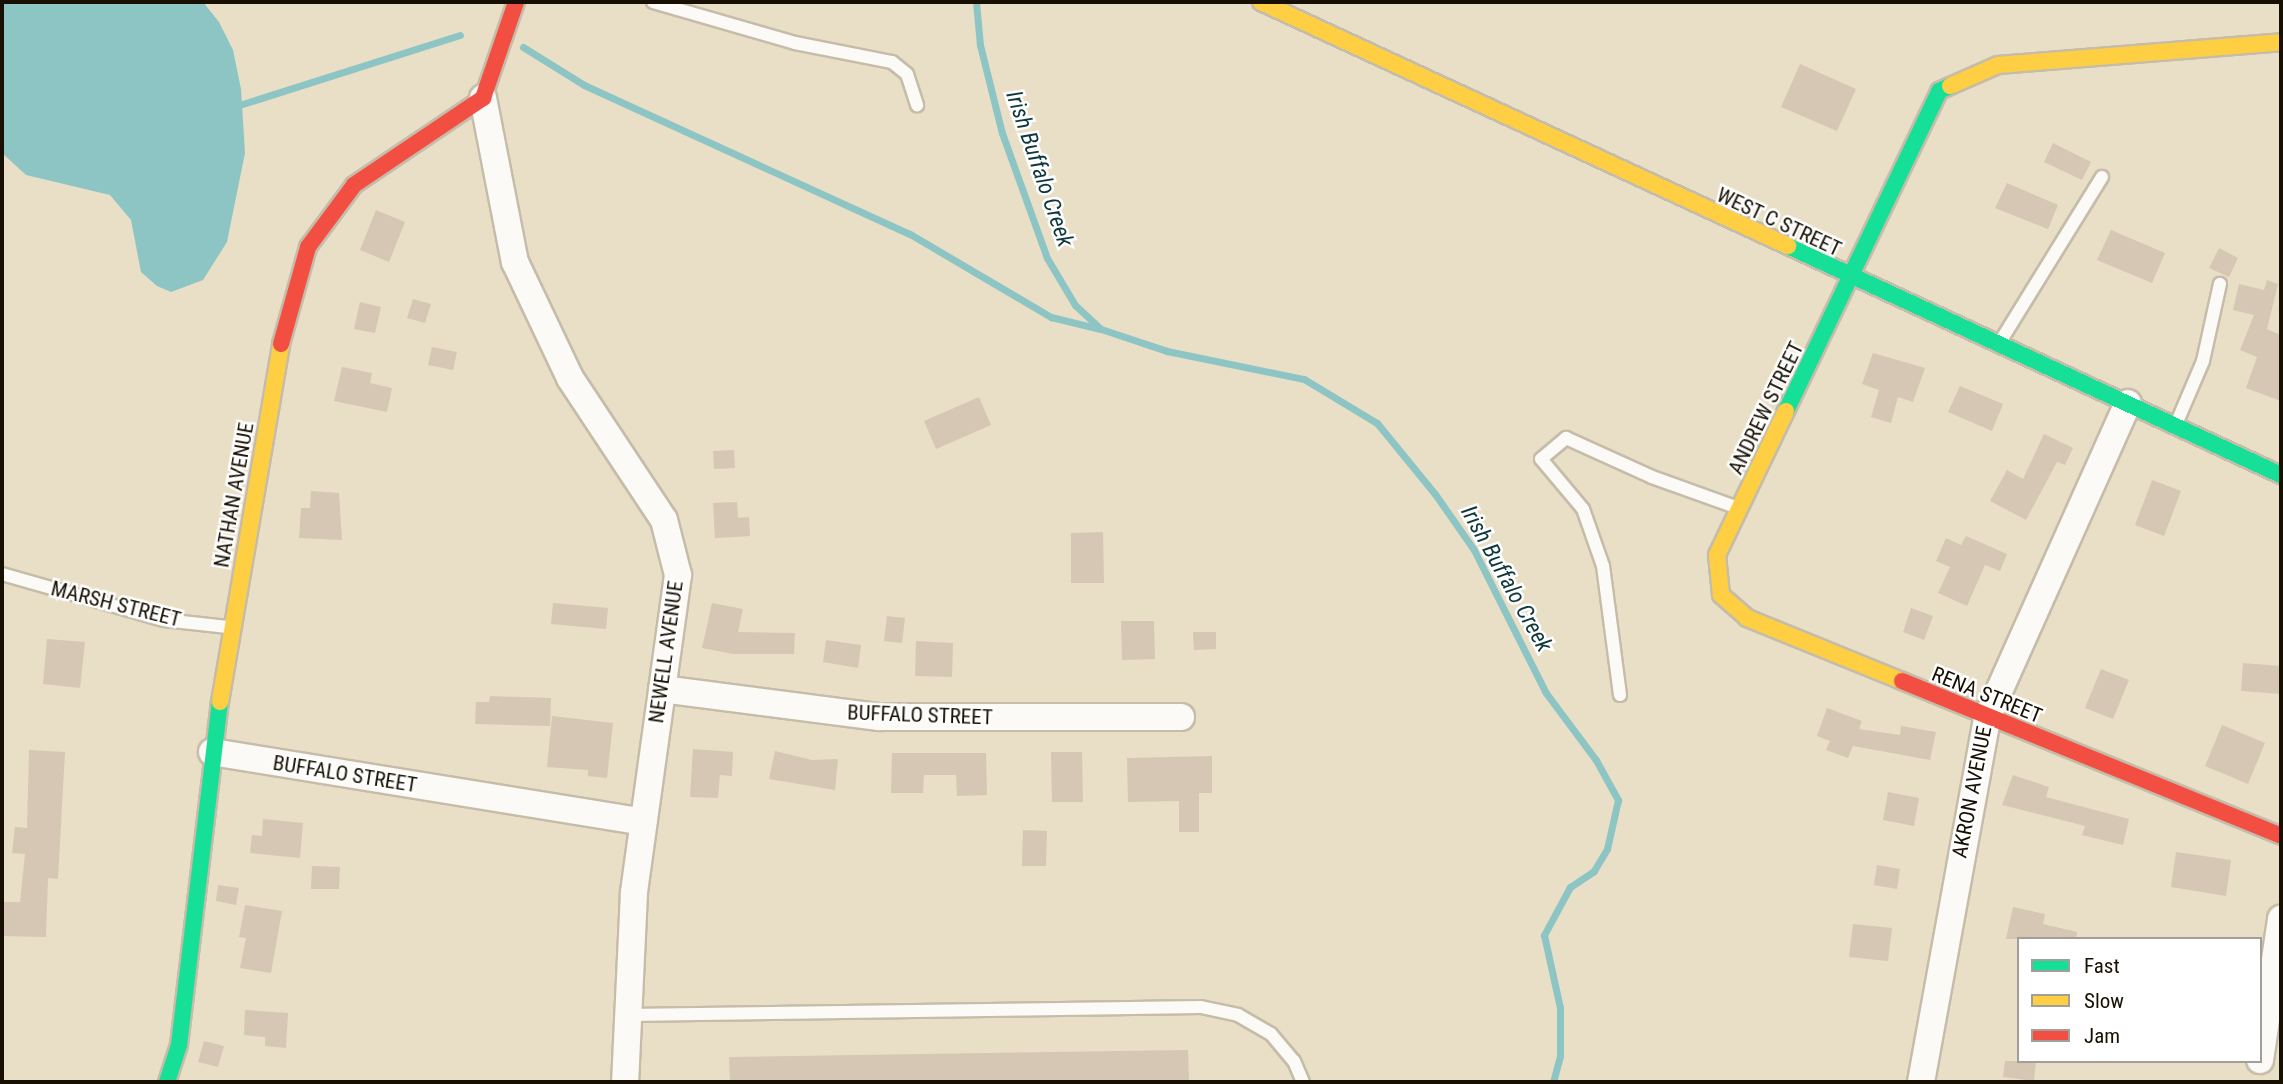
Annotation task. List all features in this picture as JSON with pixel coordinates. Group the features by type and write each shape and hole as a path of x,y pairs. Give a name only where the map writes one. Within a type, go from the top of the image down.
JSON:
{"street":[{"path":"483,98 516,2"},
{"name":"WEST C STREET","path":"1261,2 1852,279 2281,475"},
{"name":"ANDREW STREET","path":"1717,555 1852,279 1940,91 1998,65 2281,42"},
{"name":"NATHAN AVENUE","path":"167,1082 179,1045 212,752 232,627 284,334 308,247 354,186 483,98"},
{"name":"NEWELL AVENUE","path":"483,98 515,262 570,378 664,520 678,575 643,822 627,1015 625,1082"},
{"name":"AKRON AVENUE","path":"1921,1082 1987,718 2128,404"},
{"name":"RENA STREET","path":"1717,555 1721,596 1747,618 2281,836"},
{"name":"BUFFALO STREET","path":"662,689 879,718 1181,717"},
{"name":"BUFFALO STREET","path":"212,752 643,822"},
{"path":"2262,1047 2281,919"},
{"path":"2257,1082 2260,1063"}],"lane":[{"path":"653,2 795,43 892,62 907,74 917,105"},
{"path":"1998,345 2102,177"},
{"path":"2176,426 2203,361 2220,284"},
{"path":"1620,695 1603,566 1583,509 1541,459 1566,438 1652,477 1740,509"},
{"name":"MARSH STREET","path":"2,574 164,620 232,627"},
{"path":"627,1015 1201,1007 1238,1015 1271,1034 1294,1061 1303,1082"}],"water":[{"path":"2,2 203,2 219,22 233,50 241,89 245,153 227,242 203,280 171,292 157,286 141,272 131,220 110,195 26,175 2,153"}],"building":[{"path":"1800,64 1856,89 1837,131 1781,107"},
{"path":"2053,143 2091,162 2082,180 2044,162"},
{"path":"2007,183 2058,205 2048,229 1995,208"},
{"path":"376,210 405,222 389,262 360,250"},
{"path":"2111,230 2165,253 2152,283 2097,260"},
{"path":"2219,248 2238,258 2229,277 2209,268"},
{"path":"2267,280 2278,284 2267,329 2281,335 2281,401 2246,388 2257,357 2240,350 2254,315 2233,310 2239,284 2264,290"},
{"path":"413,299 431,304 425,323 407,318"},
{"path":"360,302 381,307 375,333 354,329"},
{"path":"432,347 457,352 453,370 428,365"},
{"path":"1873,353 1925,368 1913,402 1898,397 1891,423 1871,417 1879,390 1862,384"},
{"path":"342,367 372,373 370,383 392,388 387,412 334,401"},
{"path":"1960,386 2003,404 1992,431 1948,412"},
{"path":"979,397 991,425 936,449 924,421"},
{"path":"2044,434 2073,448 2065,465 2057,462 2026,520 1990,501 2007,470 2023,479"},
{"path":"734,450 735,468 714,469 713,451"},
{"path":"2152,480 2181,491 2164,536 2135,525"},
{"path":"311,491 339,493 342,540 299,538 301,508 310,508"},
{"path":"737,502 738,518 749,517 750,536 715,538 713,503"},
{"path":"1103,532 1104,583 1071,583 1071,533"},
{"path":"1966,536 2007,554 2000,571 1985,565 1967,606 1938,593 1950,567 1936,561 1946,538 1961,545"},
{"path":"553,603 608,608 606,629 551,624"},
{"path":"712,603 743,609 738,632 795,633 794,654 733,654 702,648"},
{"path":"1911,608 1933,616 1924,640 1903,632"},
{"path":"887,616 905,618 902,643 884,641"},
{"path":"1121,621 1154,621 1155,659 1122,660"},
{"path":"1193,632 1216,632 1216,649 1194,650"},
{"path":"47,639 85,642 80,688 43,684"},
{"path":"826,640 861,645 858,668 823,662"},
{"path":"916,641 953,643 952,677 915,676"},
{"path":"2243,663 2281,666 2281,694 2241,691"},
{"path":"2101,669 2129,680 2113,719 2085,708"},
{"path":"490,696 551,698 550,726 475,724 476,702 489,702"},
{"path":"1827,708 1862,721 1859,729 1900,735 1901,726 1936,732 1930,760 1853,746 1848,758 1826,750 1830,741 1817,736"},
{"path":"552,716 613,723 607,778 588,776 588,770 547,767"},
{"path":"2222,725 2265,743 2248,784 2205,766"},
{"path":"693,749 733,752 732,776 720,775 718,798 690,797"},
{"path":"29,750 65,752 58,879 48,878 46,937 2,936 2,902 20,902 25,854 12,853 15,827 27,828"},
{"path":"775,751 812,760 838,759 835,790 769,779"},
{"path":"1051,752 1082,752 1083,802 1052,802"},
{"path":"892,753 986,753 987,795 957,796 956,775 924,775 923,793 891,793"},
{"path":"1212,756 1212,793 1199,793 1199,832 1179,832 1179,801 1128,802 1127,758"},
{"path":"2013,775 2049,787 2046,797 2129,819 2123,845 2082,835 2085,826 2002,805"},
{"path":"1888,792 1919,798 1914,826 1883,820"},
{"path":"263,819 303,823 300,858 250,853 252,835 262,836"},
{"path":"1023,830 1047,831 1046,866 1022,866"},
{"path":"2176,852 2231,860 2226,896 2171,887"},
{"path":"1877,865 1900,869 1897,889 1874,885"},
{"path":"312,866 340,867 339,889 311,889"},
{"path":"218,885 239,888 236,905 216,901"},
{"path":"245,905 282,911 271,973 240,968 246,938 239,937"},
{"path":"2013,907 2045,914 2043,924 2077,932 2076,937 2006,939"},
{"path":"1853,924 1892,928 1888,961 1849,957"},
{"path":"245,1010 288,1013 286,1048 265,1046 265,1037 244,1035"},
{"path":"204,1041 224,1046 218,1067 198,1062"},
{"path":"1188,1050 1189,1082 730,1082 729,1057"},
{"path":"2005,1061 2036,1063 2034,1081 2003,1077"}],"waterway":[{"name":"Irish Buffalo Creek","path":"976,2 980,45 1002,133 1047,258 1075,305 1101,329 1167,351 1304,379 1377,423 1435,494 1474,550 1546,693 1596,760 1618,800 1607,849 1594,871 1570,887 1544,935 1560,1008 1560,1056 1553,1082"},
{"path":"233,107 460,35"},
{"path":"523,47 584,85 910,234 1051,317 1100,329"}],"traffic: fast":[{"path":"1786,411 1939,91 1950,86"},
{"path":"1788,246 2281,475"},
{"path":"167,1082 179,1045 220,702"}],"traffic: slow":[{"path":"1261,2 1788,246"},
{"path":"1950,86 1998,65 2281,42"},
{"path":"220,702 281,344"},
{"path":"1786,411 1717,555 1721,595 1747,618 1902,681"}],"traffic: jam":[{"path":"281,344 308,247 354,185 483,98 516,2"},
{"path":"1902,681 2281,836"}]}
